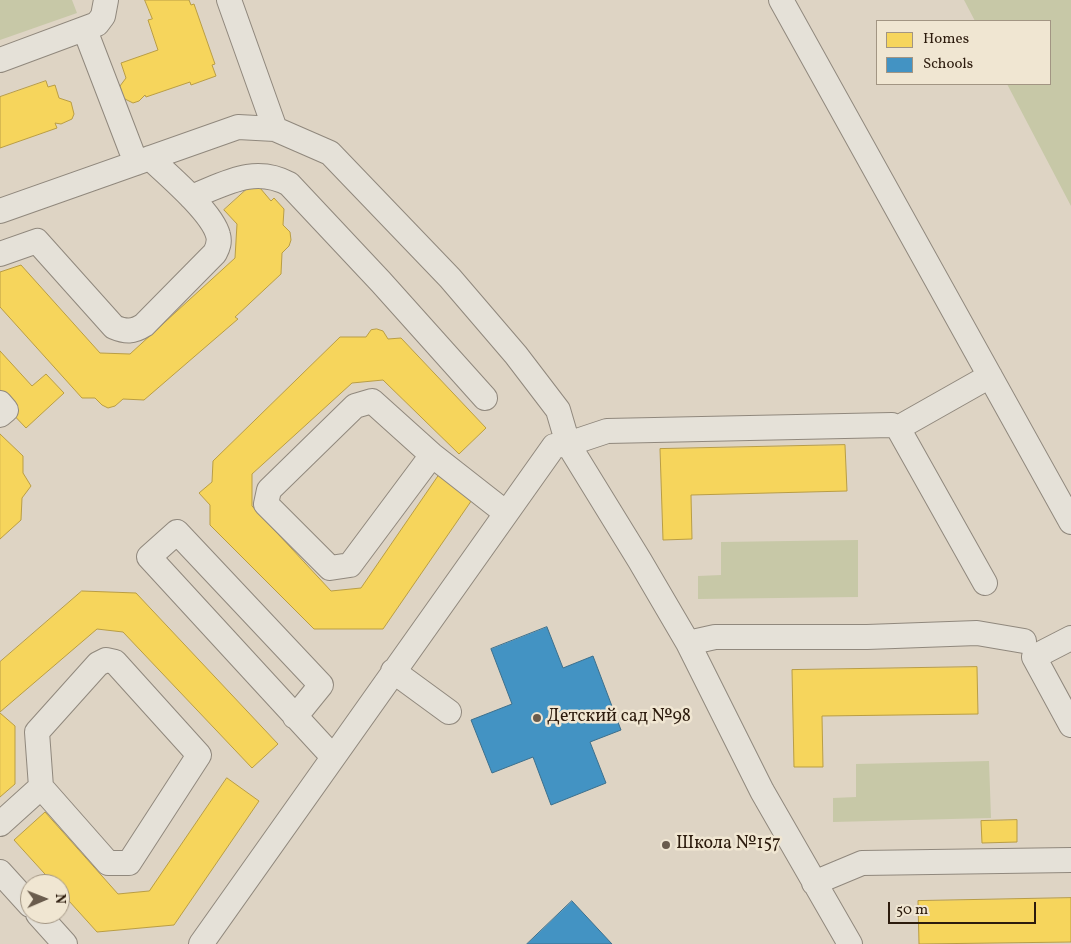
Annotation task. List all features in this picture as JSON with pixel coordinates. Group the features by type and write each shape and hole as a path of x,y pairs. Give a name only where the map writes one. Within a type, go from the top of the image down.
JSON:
{"street":[{"path":"0,60 97,24 103,16 106,0"},
{"path":"229,0 275,129"},
{"path":"781,0 1071,522"},
{"path":"0,254 37,241 114,327 124,332 135,330 144,325 215,254 219,245 215,226 191,197 143,160 85,30"},
{"path":"0,211 238,127 275,129 330,153 444,271 516,355 558,410 568,444 688,643 762,791 850,944"},
{"path":"191,197 250,175 275,177 289,184 381,282 485,398"},
{"path":"898,428 990,376"},
{"path":"432,456 350,565 330,568 266,504 269,490 355,406 372,401 432,456 506,513"},
{"path":"0,403 6,410 0,415"},
{"path":"201,944 554,446 568,444 607,431 892,425 898,428 985,583"},
{"path":"295,717 321,685 177,532 150,557 295,717 332,757"},
{"path":"688,643 715,637 867,637 977,634 1026,643 1071,638"},
{"path":"1026,643 1071,725"},
{"path":"106,660 115,662 199,755 129,863 108,863 41,787 37,732 98,664 106,660"},
{"path":"393,672 449,712"},
{"path":"0,824 41,787"},
{"path":"814,883 862,863 1071,860"},
{"path":"0,872 20,895"},
{"path":"47,924 65,944"}],"green space":[{"path":"0,0 72,0 77,13 0,40"},
{"path":"964,0 1071,0 1071,206 1008,85 1051,85 1051,20 974,20"},
{"path":"858,540 858,597 698,599 698,576 721,575 721,542"},
{"path":"989,761 991,818 833,822 833,798 856,797 856,764"}],"building: Homes":[{"path":"145,0 189,0 191,5 194,4 215,64 212,65 216,76 191,85 190,82 146,97 145,95 139,101 133,103 123,98 120,86 126,78 121,63 158,50 148,20 152,19"},
{"path":"46,81 48,87 55,85 59,98 71,102 74,114 72,119 61,124 55,123 57,128 0,148 0,97"},
{"path":"255,182 271,201 274,198 284,209 283,225 290,232 291,240 289,246 282,253 281,274 235,317 238,319 144,400 123,399 115,406 108,408 95,398 82,398 0,307 0,272 21,265 100,353 130,354 235,258 237,224 224,210"},
{"path":"371,330 383,331 388,339 401,338 486,428 459,454 383,380 352,383 252,474 252,506 331,591 361,588 442,470 476,494 383,629 314,629 210,525 210,505 199,493 212,482 213,461 340,337 366,337"},
{"path":"0,351 32,386 46,374 64,393 26,428 8,409 0,394"},
{"path":"0,434 23,456 23,473 31,486 22,498 21,520 0,539"},
{"path":"845,445 847,491 691,495 692,539 663,540 660,449"},
{"path":"82,591 136,593 278,744 252,768 123,632 97,629 0,712 0,662"},
{"path":"977,667 978,714 822,716 823,767 794,767 792,670"},
{"path":"0,713 15,726 15,784 0,797"},
{"path":"227,778 259,801 174,925 97,932 70,902 70,874 45,874 14,840 45,812 118,894 149,891"},
{"path":"1017,820 1017,842 982,843 981,821"},
{"path":"1071,898 1071,942 919,944 918,901"}],"building: Schools":[{"path":"547,627 563,668 593,656 621,730 590,742 606,783 551,805 533,757 492,773 471,720 512,704 491,649"},
{"path":"572,901 612,944 527,944"}],"place":[{"name":"Детский сад №98","path":"537,718"},
{"name":"Школа №157","path":"666,845"}]}
